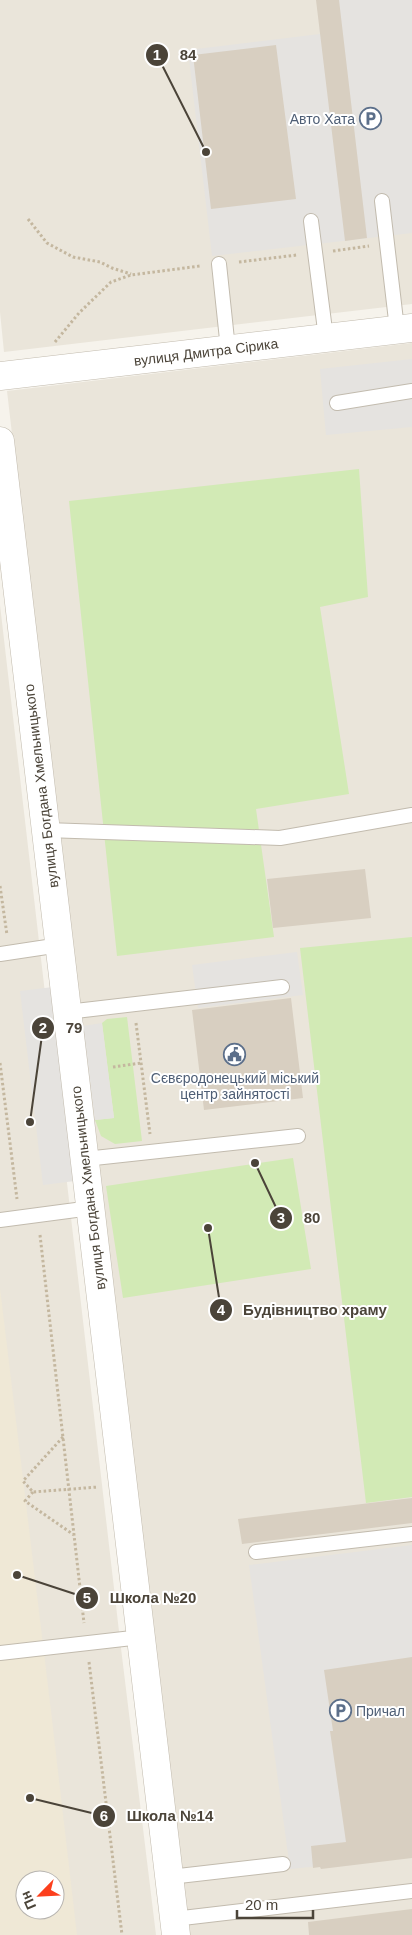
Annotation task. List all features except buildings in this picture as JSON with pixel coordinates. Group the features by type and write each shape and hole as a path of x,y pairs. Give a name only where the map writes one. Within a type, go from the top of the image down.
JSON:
{"street":[{"name":"вулиця Дмитра Сірика","path":"0,376 404,328"},
{"name":"вулиця Богдана Хмельницького","path":"0,441 175,1927"}],"lane":[{"path":"382,201 387,244 404,328"},
{"path":"311,221 326,338"},
{"path":"219,264 228,349"},
{"path":"337,403 412,392"},
{"path":"46,830 280,838 412,815"},
{"path":"4,953 60,946"},
{"path":"67,1012 282,987"},
{"path":"85,1159 298,1136"},
{"path":"0,1220 91,1208"},
{"path":"256,1552 412,1534"},
{"path":"0,1653 141,1637"},
{"path":"170,1878 283,1864"},
{"path":"175,1927 412,1891"}],"path":[{"path":"28,220 47,242 73,257 100,262 132,275"},
{"path":"34,372 57,338 111,282 132,275 387,244"},
{"path":"0,886 4,953"},
{"path":"134,1004 152,1152"},
{"path":"0,1063 20,1218"},
{"path":"113,1067 141,1063"},
{"path":"38,1214 122,1935"},
{"path":"33,1492 23,1481 63,1437"},
{"path":"74,1535 25,1501 33,1492 98,1487"}],"shaded area":[{"path":"0,0 412,0 412,304 4,352 0,312"},
{"path":"317,0 412,0 412,233 212,256 188,50 320,34"},
{"path":"412,343 412,1935 188,1935 7,391"},
{"path":"412,359 412,427 326,435 320,369"},
{"path":"0,605 120,1640 156,1935 0,1935"},
{"path":"297,952 303,995 198,1008 192,965"},
{"path":"53,987 75,1181 43,1185 20,991"},
{"path":"102,1023 114,1118 95,1120 83,1026"},
{"path":"0,1288 51,1711 77,1935 0,1935"},
{"name":"Причал","path":"412,1545 412,1857 290,1869 249,1565"}],"green space":[{"path":"359,469 368,597 320,607 349,794 256,809 274,937 117,956 69,501"},
{"path":"412,937 412,1497 366,1503 300,948"},
{"path":"127,1017 142,1141 115,1144 101,1136 95,1120 114,1118 102,1023 107,1019"},
{"path":"293,1158 311,1269 123,1298 106,1186"}],"place":[{"name":"Авто Хата","path":"371,119"},
{"name":"84","path":"206,152"},
{"name":"Сєвєродонецький міський центр зайнятості","path":"235,1055"},
{"name":"79","path":"30,1122"},
{"name":"80","path":"255,1163"},
{"name":"Будівництво храму","path":"208,1228"},
{"name":"Школа №20","path":"17,1575"},
{"name":"Причал","path":"340,1711"},
{"name":"Школа №14","path":"30,1798"}]}
